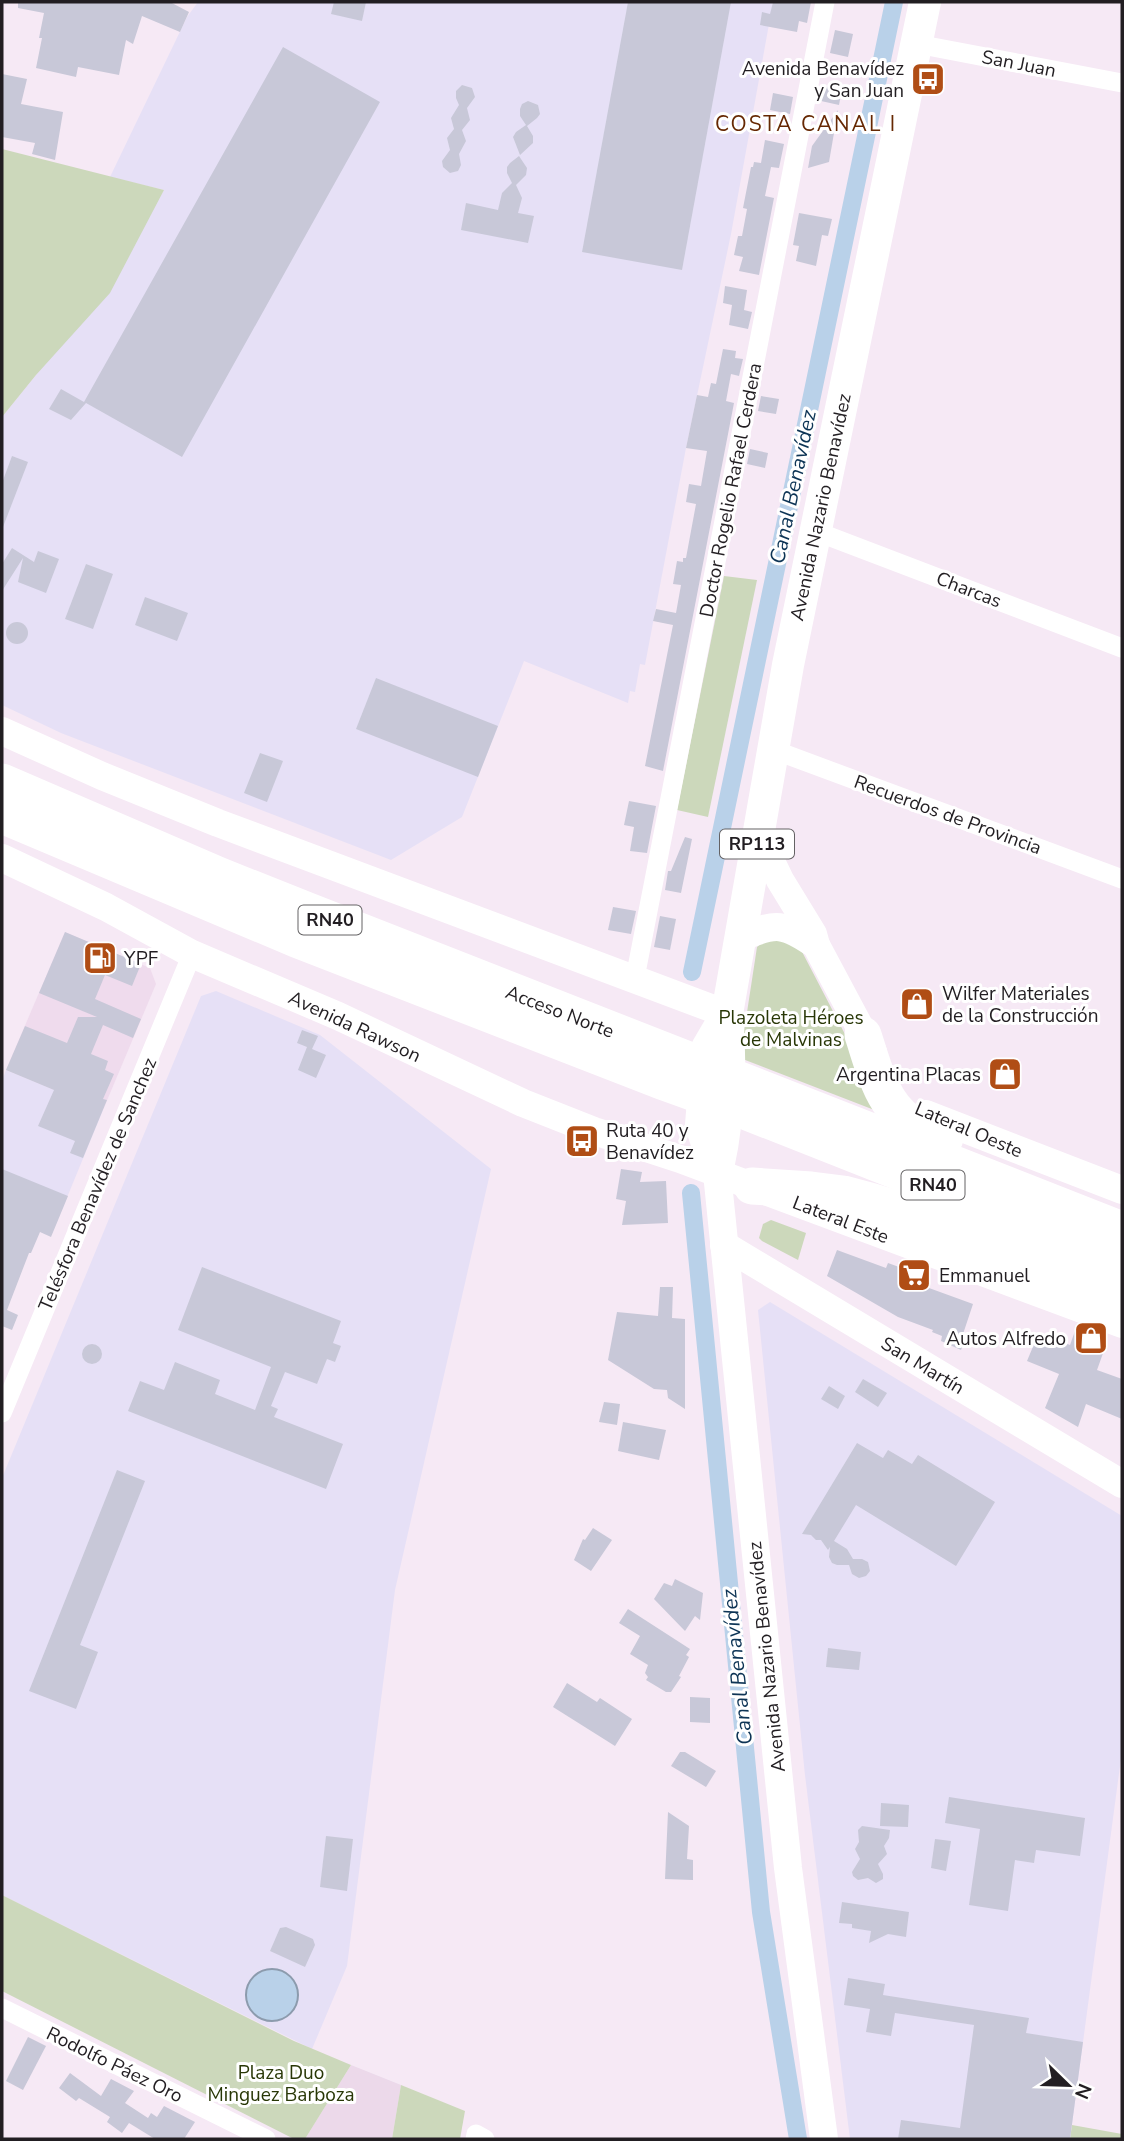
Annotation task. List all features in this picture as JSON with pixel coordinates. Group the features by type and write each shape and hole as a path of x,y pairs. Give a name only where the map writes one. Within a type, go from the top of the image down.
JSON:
{"highway":[{"name":"Acceso Norte","path":"2,782 660,1065"},
{"name":"Acceso Norte","path":"2,815 261,925 1122,1230"},
{"path":"863,1035 883,1091 911,1124 1122,1207"},
{"name":"Acceso Norte","path":"745,1096 1122,1260"},
{"path":"752,1185 822,1191 873,1202 925,1218 1122,1292"}],"main road":[{"name":"Avenida Nazario Benavídez","path":"717,1173 726,1132 730,1055 727,1014 788,665 925,2"}],"street":[{"name":"Doctor Rogelio Rafael Cerdera","path":"635,978 825,2"},
{"name":"San Juan","path":"917,44 1122,83"},
{"name":"Charcas","path":"816,531 1122,648"},
{"path":"2,731 102,776 218,823 727,1014"},
{"name":"Recuerdos de Provincia","path":"774,750 1122,879"},
{"name":"Lateral Oeste","path":"759,836 780,880 813,934 816,945 863,1035 911,1106 1122,1190"},
{"name":"Avenida Rawson","path":"2,858 106,907 192,954 338,1016 523,1103 594,1131 717,1173"},
{"path":"740,938 762,928 777,926 800,933 816,945"},
{"name":"Telésfora Benavídez de Sanchez","path":"2,1413 192,954"},
{"name":"Lateral Este","path":"717,1173 1122,1324"},
{"name":"Avenida Nazario Benavídez","path":"717,1173 788,1868 824,2139"},
{"name":"San Martín","path":"724,1245 1122,1484"},
{"name":"Rodolfo Páez Oro","path":"5,2016 266,2139"}],"shaded area":[{"path":"198,2 773,2 731,234 686,448 645,665 640,664 635,692 630,691 628,703 524,661 462,817 391,860 61,733 2,705 2,417 36,375 164,190 110,177 187,17"},
{"path":"65,932 150,968 156,984 103,1110 6,1070"},
{"path":"216,991 320,1035 491,1169 395,1590 347,1966 312,2049 2,1895 2,1478 201,996"},
{"path":"6,1070 103,1110 54,1229 2,1209 2,1081"},
{"path":"770,1302 1122,1516 1122,1751 1070,2139 850,2139 805,1775 758,1310"},
{"path":"351,2065 401,2085 392,2139 305,2139"}],"green space":[{"path":"2,149 164,190 110,293 2,417"},
{"path":"724,576 757,580 708,817 677,810"},
{"name":"Plazoleta Héroes de Malvinas","path":"768,938 798,944 860,1063 895,1118 740,1058 757,947"},
{"path":"771,1220 806,1233 798,1260 759,1238 763,1224"},
{"name":"Plaza Duo Minguez Barboza","path":"2,1895 294,2041 351,2065 305,2139 294,2139 2,1991"},
{"path":"401,2085 465,2111 460,2139 392,2139"},
{"path":"1072,2125 1122,2134 1122,2139 1070,2139"}],"water":[{"path":"272,1969 282,1971 290,1977 296,1985 296,2005 290,2013 282,2019 272,2021 262,2019 254,2013 248,2005 246,1995 248,1985 254,1977 262,1971"}],"building":[{"path":"18,2 170,2 189,12 180,32 142,16 133,44 126,40 119,75 78,67 76,77 36,68 44,13 18,8"},
{"path":"334,2 366,2 362,21 331,14"},
{"path":"628,2 731,2 682,270 582,252"},
{"path":"773,2 811,2 807,23 799,21 797,32 760,25 762,12 770,14"},
{"path":"835,30 853,34 848,57 830,53"},
{"path":"283,47 380,102 182,457 86,403 71,420 49,409 61,389 84,402"},
{"path":"2,74 27,79 21,104 63,112 55,160 32,154 35,143 2,137"},
{"path":"462,85 472,88 475,97 467,108 470,120 462,130 466,141 459,154 461,165 458,171 450,173 443,167 442,161 450,150 447,138 454,129 451,118 459,105 456,91"},
{"path":"824,86 842,89 839,105 821,101"},
{"path":"773,93 793,97 790,114 770,110"},
{"path":"528,101 538,105 540,114 527,126 533,136 533,143 520,155 513,137 526,125 520,116 520,109 522,104"},
{"path":"838,110 829,162 808,168 812,146"},
{"path":"765,140 784,144 779,168 771,167 765,196 774,198 759,275 739,271 743,257 734,255 738,236 742,236 747,209 743,208 751,167 754,162 761,163"},
{"path":"519,156 527,168 526,175 516,185 522,198 518,213 534,216 528,243 461,230 466,203 498,210 502,193 512,183 507,167"},
{"path":"799,213 832,219 828,236 822,235 816,266 796,261 799,246 793,245"},
{"path":"725,286 747,290 744,310 752,312 748,329 729,325 732,305 723,303"},
{"path":"723,349 736,351 735,358 743,359 739,376 731,374 726,401 734,403 663,771 645,766 673,625 653,621 656,609 676,613 681,585 673,584 677,561 683,562 683,558 686,558 696,504 686,502 689,484 701,486 707,451 686,448 697,395 708,397 711,383 716,384"},
{"path":"761,396 779,399 776,414 758,411"},
{"path":"750,449 768,453 765,468 747,464"},
{"path":"12,456 28,462 3,527 2,483"},
{"path":"12,548 34,562 38,551 59,559 46,593 18,582 23,558 2,591 2,564"},
{"path":"86,564 113,574 93,629 65,619"},
{"path":"145,597 188,613 177,641 135,625"},
{"path":"17,622 25,625 28,633 25,641 17,644 9,641 6,633 9,625"},
{"path":"376,678 498,726 478,777 356,729"},
{"path":"260,753 283,761 267,802 244,793"},
{"path":"629,801 656,806 647,853 630,851 634,827 624,825"},
{"path":"685,837 692,839 681,893 665,890 668,871 671,871"},
{"path":"613,907 636,911 631,934 608,930"},
{"path":"660,916 676,919 670,950 654,947"},
{"path":"65,932 141,964 132,986 105,975 95,999 141,1019 133,1038 103,1025 91,1054 108,1061 105,1070 114,1074 103,1099 107,1100 83,1158 70,1153 75,1141 38,1126 54,1090 6,1070 25,1026 67,1043 78,1017 97,1017 39,993"},
{"path":"302,1030 318,1036 312,1049 326,1055 316,1078 298,1070 307,1047 297,1043"},
{"path":"2,1169 68,1196 51,1237 40,1232 29,1253 7,1310 18,1315 12,1330 2,1326"},
{"path":"621,1169 642,1172 640,1182 666,1181 668,1223 622,1225 626,1201 616,1199"},
{"path":"837,1250 886,1268 888,1263 921,1275 918,1284 973,1304 963,1334 967,1335 961,1350 941,1341 942,1336 932,1332 933,1330 898,1317 827,1276"},
{"path":"202,1267 341,1321 333,1343 341,1346 335,1362 327,1359 317,1384 285,1372 271,1406 278,1409 274,1417 343,1444 326,1489 128,1411 140,1381 164,1390 175,1362 220,1380 215,1394 255,1410 271,1367 178,1330"},
{"path":"660,1287 673,1287 672,1318 685,1319 685,1409 668,1398 667,1390 654,1389 608,1360 617,1312 658,1316"},
{"path":"1075,1331 1107,1342 1097,1370 1122,1379 1122,1419 1086,1404 1078,1427 1045,1408 1059,1374 1027,1361 1037,1337 1040,1338 1042,1334 1070,1345"},
{"path":"92,1344 99,1347 102,1354 99,1361 92,1364 85,1361 82,1354 85,1347"},
{"path":"863,1379 887,1393 878,1407 855,1392"},
{"path":"829,1386 845,1396 838,1409 821,1399"},
{"path":"604,1402 620,1404 617,1425 599,1422"},
{"path":"623,1422 666,1430 659,1460 618,1451"},
{"path":"857,1443 883,1458 888,1450 912,1464 918,1455 995,1502 956,1566 856,1505 834,1541 847,1549 853,1559 868,1562 870,1571 866,1576 859,1578 852,1574 849,1565 832,1563 829,1557 830,1547 828,1550 821,1540 802,1534"},
{"path":"117,1470 145,1481 80,1645 98,1652 76,1709 29,1691"},
{"path":"593,1528 612,1540 591,1571 574,1560 583,1539 585,1540"},
{"path":"675,1579 703,1593 700,1620 695,1616 685,1631 654,1599 664,1583 672,1586"},
{"path":"628,1609 690,1649 679,1676 681,1677 671,1692 666,1692 646,1680 648,1665 630,1654 640,1636 619,1623"},
{"path":"828,1648 861,1652 859,1670 826,1667"},
{"path":"567,1683 597,1702 600,1698 632,1719 615,1746 553,1707"},
{"path":"690,1697 710,1698 710,1723 690,1722"},
{"path":"680,1752 685,1752 716,1771 706,1787 671,1766"},
{"path":"949,1797 1085,1818 1080,1856 1036,1850 1034,1863 1015,1860 1008,1911 969,1905 980,1829 945,1823"},
{"path":"881,1803 909,1805 908,1827 880,1826"},
{"path":"668,1812 689,1826 687,1859 693,1860 693,1880 665,1879"},
{"path":"862,1826 890,1830 884,1846 887,1854 878,1864 883,1879 876,1883 868,1878 858,1880 852,1872 860,1859 855,1849 859,1842 858,1830"},
{"path":"326,1836 353,1839 347,1891 320,1887"},
{"path":"935,1839 951,1841 946,1871 931,1868"},
{"path":"842,1902 909,1912 906,1937 888,1934 869,1943 871,1931 852,1928 852,1924 839,1923"},
{"path":"286,1927 313,1939 315,1945 305,1967 270,1951 280,1928"},
{"path":"848,1978 885,1984 883,1995 1029,2018 1026,2033 1083,2042 1070,2139 898,2139 901,2120 960,2128 974,2025 895,2013 891,2036 866,2032 870,2009 844,2005"},
{"path":"28,2037 46,2046 23,2090 6,2081"},
{"path":"70,2073 101,2096 111,2079 134,2091 125,2103 148,2118 151,2113 157,2117 164,2106 195,2122 184,2139 155,2139 129,2123 122,2133 107,2122 110,2117 79,2098 76,2101 59,2088"}],"waterway":[{"name":"Canal Benavídez","path":"692,972 894,2"},
{"name":"Canal Benavídez","path":"691,1193 761,1912 798,2139"}],"place":[{"name":"Avenida Benavídez y San Juan","path":"928,79"},
{"name":"YPF","path":"100,958"},
{"name":"Wilfer Materiales de la Construcción","path":"917,1004"},
{"name":"Argentina Placas","path":"1005,1074"},
{"name":"Ruta 40 y Benavídez","path":"582,1141"},
{"name":"Emmanuel","path":"914,1275"},
{"name":"Autos Alfredo","path":"1091,1338"}],"district":[{"name":"COSTA CANAL I","path":"806,124"}]}
